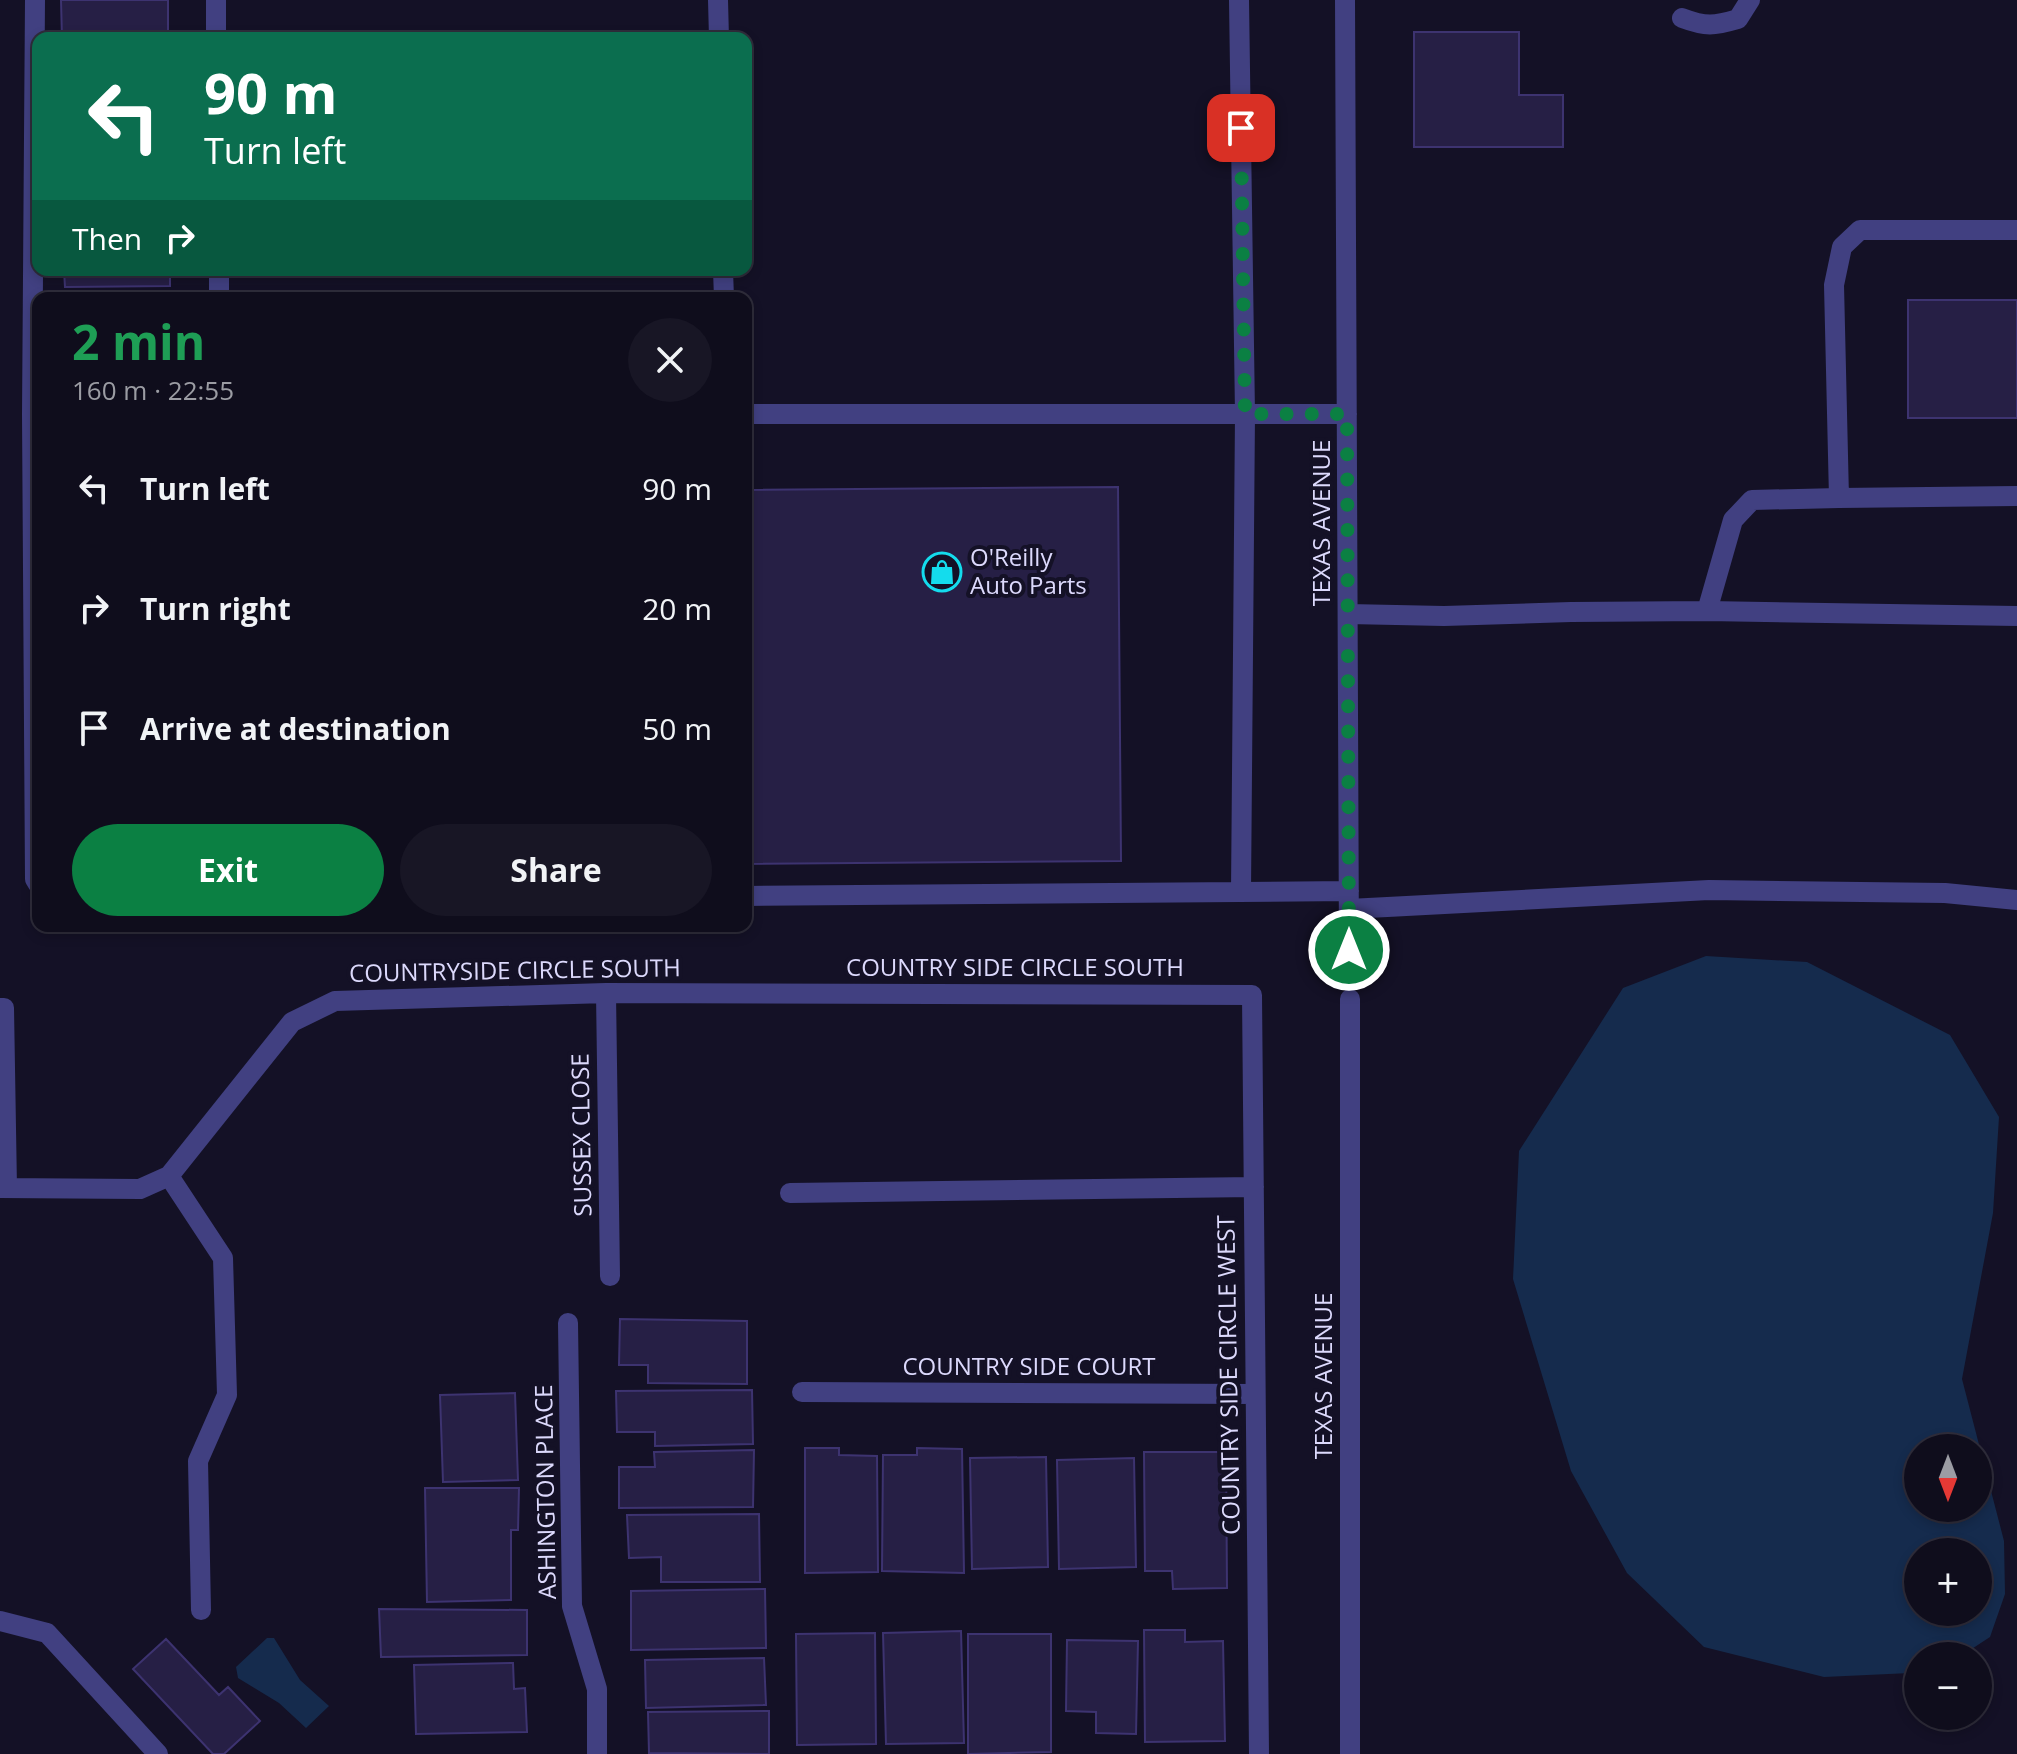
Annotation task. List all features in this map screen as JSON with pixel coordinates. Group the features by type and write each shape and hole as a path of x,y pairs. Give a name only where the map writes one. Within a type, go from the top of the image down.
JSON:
{"street":[{"path":"35,0 35,32"},
{"path":"216,0 216,32"},
{"path":"718,0 719,32"},
{"path":"1239,0 1245,414 1241,892"},
{"name":"TEXAS AVENUE","path":"1345,0 1349,950"},
{"path":"1682,18 1714,26 1738,19 1750,0"},
{"path":"1839,498 1834,285 1842,247 1860,230 2017,230"},
{"path":"752,414 1347,414"},
{"path":"1707,611 1733,520 1752,500 2017,496"},
{"path":"1348,614 1444,616 1707,611 2017,616"},
{"path":"752,896 1241,892 1349,900 1709,890 1945,893 2017,900"},
{"name":"COUNTRYSIDE CIRCLE SOUTH","path":"169,1176 292,1022 335,1001 606,993 777,994"},
{"name":"SUSSEX CLOSE","path":"606,993 610,1276"},
{"name":"COUNTRY SIDE CIRCLE SOUTH","path":"777,994 1252,995"},
{"name":"COUNTRY SIDE CIRCLE WEST","path":"1252,995 1259,1754"},
{"name":"TEXAS AVENUE","path":"1350,999 1350,1754"},
{"path":"0,1008 4,1008 3,1188 140,1189 169,1176 223,1258 227,1395 198,1461 201,1610"},
{"path":"790,1193 1254,1187"},
{"name":"ASHINGTON PLACE","path":"568,1323 572,1606 597,1689 597,1754"},
{"name":"COUNTRY SIDE COURT","path":"802,1392 1255,1394"},
{"path":"0,1621 47,1633 158,1754"}],"water":[{"path":"1706,956 1807,962 1950,1035 1999,1117 1993,1213 1962,1379 1976,1434 1904,1434 1904,1522 1992,1522 1992,1495 2004,1541 2005,1594 1990,1637 1982,1642 1904,1642 1904,1673 1824,1677 1704,1647 1627,1573 1571,1471 1513,1279 1519,1151 1623,988"},
{"path":"267,1638 274,1638 300,1680 329,1706 306,1728 279,1703 238,1678 236,1667"}],"building":[{"path":"61,0 168,0 168,32 62,32"},
{"path":"1414,32 1519,32 1519,95 1563,95 1563,147 1414,147"},
{"path":"64,276 170,276 170,286 65,287"},
{"path":"1908,300 2017,300 2017,418 1908,418"},
{"path":"1118,487 1121,861 752,864 752,490"},
{"path":"620,1319 747,1321 747,1384 648,1383 648,1365 619,1365"},
{"path":"752,1390 753,1444 655,1446 655,1432 617,1432 616,1391"},
{"path":"515,1393 518,1480 443,1482 440,1395"},
{"path":"805,1448 839,1448 839,1455 877,1456 878,1572 805,1573"},
{"path":"917,1448 962,1449 964,1573 882,1571 883,1455 917,1455"},
{"path":"754,1450 753,1507 619,1508 619,1467 655,1467 654,1452"},
{"path":"1144,1452 1226,1452 1227,1588 1173,1589 1172,1571 1145,1571"},
{"path":"1046,1457 1048,1567 972,1569 970,1458"},
{"path":"1134,1458 1136,1567 1059,1569 1057,1460"},
{"path":"425,1488 519,1488 518,1530 511,1530 511,1600 427,1602"},
{"path":"759,1514 760,1582 661,1582 661,1557 629,1558 627,1515"},
{"path":"765,1589 766,1648 631,1650 631,1591"},
{"path":"379,1609 527,1610 527,1655 381,1657"},
{"path":"1144,1630 1185,1630 1185,1642 1223,1641 1225,1741 1145,1742"},
{"path":"961,1631 964,1743 886,1744 883,1633"},
{"path":"875,1633 876,1744 797,1745 796,1634"},
{"path":"968,1634 1051,1634 1051,1752 968,1754"},
{"path":"166,1639 219,1695 228,1687 260,1721 224,1754 213,1754 133,1669"},
{"path":"1067,1640 1138,1641 1136,1734 1096,1733 1096,1712 1066,1711"},
{"path":"764,1658 766,1705 646,1708 645,1660"},
{"path":"513,1663 514,1689 525,1688 527,1732 416,1734 414,1665"},
{"path":"769,1711 769,1754 649,1753 648,1712"}],"place":[{"name":"O'Reilly Auto Parts","path":"942,572"}],"route":[{"path":"1241,128 1245,414 1347,414 1349,950"}]}
